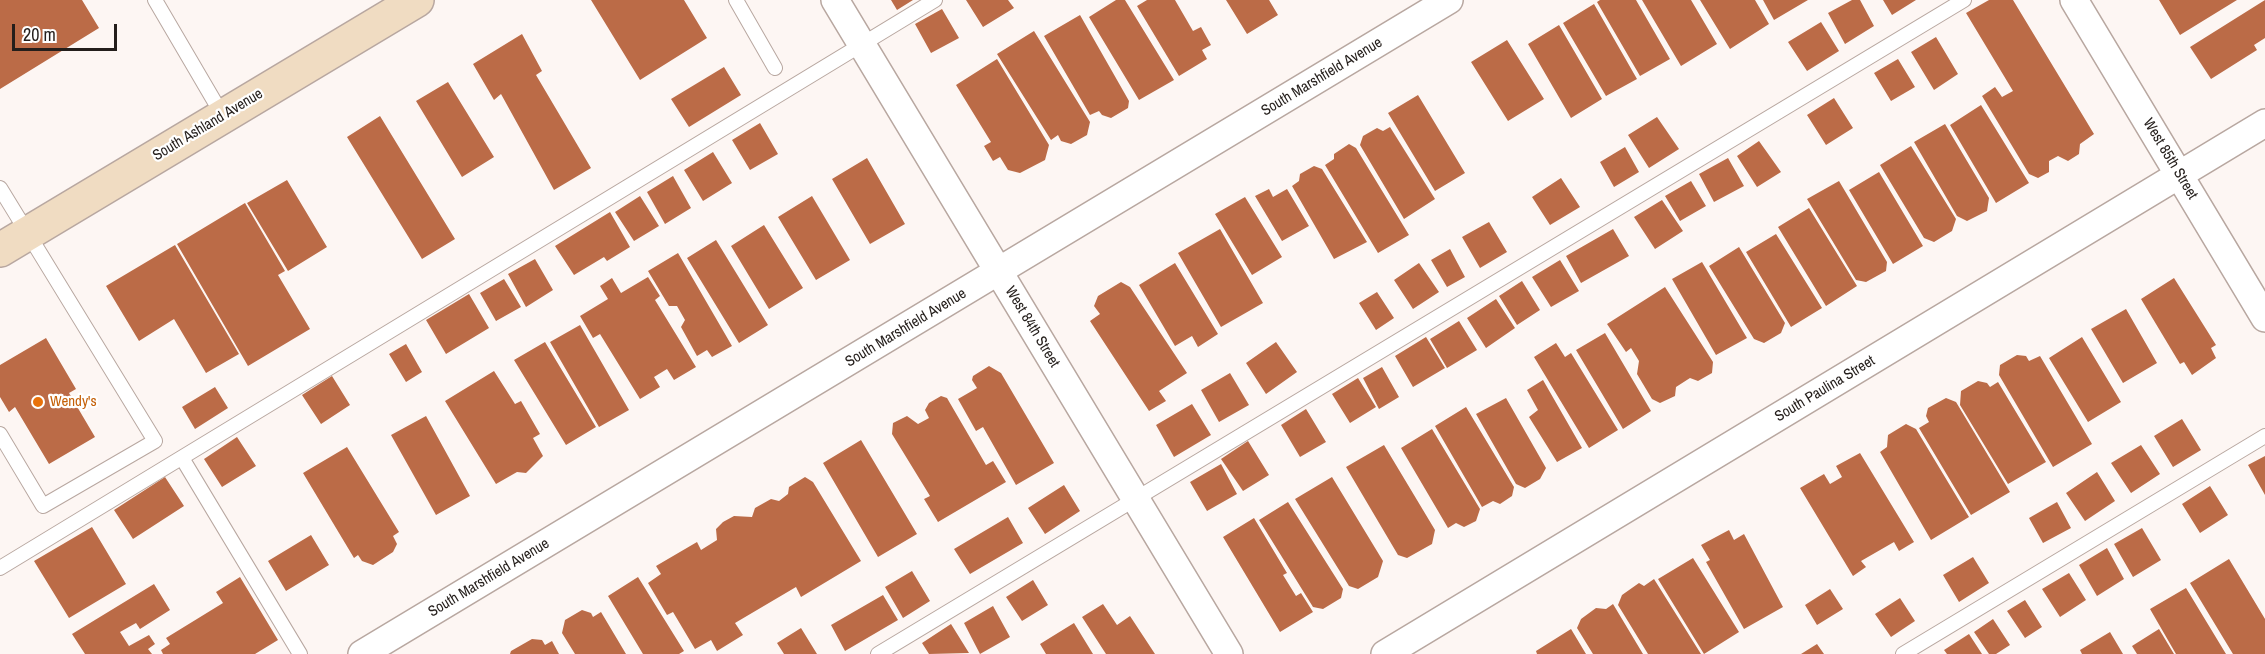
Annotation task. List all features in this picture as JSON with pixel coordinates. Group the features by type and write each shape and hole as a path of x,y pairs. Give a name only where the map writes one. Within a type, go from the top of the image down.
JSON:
{"main road":[{"name":"South Ashland Avenue","path":"13,242 417,0"}],"street":[{"name":"West 84th Street","path":"835,0 1229,654"},
{"name":"South Marshfield Avenue","path":"362,654 999,273 1449,0"},
{"name":"West 85th Street","path":"2074,0 2265,318"},
{"name":"South Paulina Street","path":"1385,654 2265,123"}],"lane":[{"path":"155,0 223,116"},
{"path":"736,0 775,68"},
{"path":"0,568 934,0"},
{"path":"878,654 1964,0"},
{"path":"0,188 13,242 154,441 43,506 0,434"},
{"path":"1903,654 2265,436"},
{"path":"182,458 300,654"}],"building":[{"path":"0,0 82,0 99,28 0,89"},
{"path":"591,0 684,0 707,38 640,80"},
{"path":"891,0 913,0 897,10"},
{"path":"966,0 1008,0 1014,8 983,27"},
{"path":"1116,0 1125,0 1174,80 1139,100 1089,17"},
{"path":"1147,0 1175,0 1193,31 1201,27 1211,45 1202,50 1207,59 1179,76 1137,6"},
{"path":"1226,0 1269,0 1278,15 1247,34"},
{"path":"1600,0 1636,0 1670,59 1640,76 1597,2"},
{"path":"1642,0 1691,0 1717,44 1681,66"},
{"path":"1700,0 1755,0 1769,24 1730,49"},
{"path":"1763,0 1808,0 1774,20"},
{"path":"1852,0 1860,0 1874,26 1845,44 1828,13"},
{"path":"1883,0 1916,0 1892,15"},
{"path":"1989,0 2013,0 2094,134 2080,144 2079,154 2068,161 2058,156 2049,161 2049,172 2038,178 2029,174 1982,96 1995,87 2002,97 2013,91 1966,13"},
{"path":"2159,0 2237,0 2180,35"},
{"path":"2265,0 2265,38 2254,45 2257,50 2211,79 2190,47"},
{"path":"1594,4 1637,79 1606,96 1563,23"},
{"path":"942,9 959,38 931,53 915,24"},
{"path":"1080,15 1129,101 1128,108 1111,118 1102,115 1099,111 1090,115 1044,36"},
{"path":"1821,22 1839,51 1807,71 1788,42"},
{"path":"1559,25 1602,99 1571,118 1528,44"},
{"path":"1034,31 1090,122 1087,135 1071,144 1061,141 1058,135 1051,140 997,54"},
{"path":"522,34 542,71 536,75 591,168 554,190 501,94 494,100 473,64"},
{"path":"1936,37 1958,74 1934,90 1911,52"},
{"path":"1507,40 1544,99 1508,121 1471,62"},
{"path":"997,59 1049,145 1045,160 1020,173 1008,170 1000,157 993,161 984,146 991,142 956,85"},
{"path":"1898,59 1915,87 1891,101 1874,73"},
{"path":"724,67 741,95 689,127 671,99"},
{"path":"448,82 494,157 462,177 416,101"},
{"path":"1418,95 1465,173 1435,191 1388,113"},
{"path":"1834,98 1853,128 1826,145 1807,115"},
{"path":"1981,105 2029,183 1996,203 1950,125"},
{"path":"380,116 455,239 422,259 347,137"},
{"path":"1657,117 1679,149 1649,168 1628,135"},
{"path":"760,123 778,154 750,170 732,140"},
{"path":"1945,124 1989,198 1987,211 1967,221 1957,216 1914,142"},
{"path":"1390,127 1435,199 1404,219 1360,145 1363,136 1377,128 1383,131"},
{"path":"1759,141 1781,172 1757,187 1737,156"},
{"path":"1349,144 1356,148 1409,235 1378,253 1325,165 1334,159 1334,154"},
{"path":"1911,146 1956,219 1952,231 1934,242 1924,238 1880,165"},
{"path":"1625,147 1639,172 1614,187 1600,162"},
{"path":"713,152 732,183 703,201 684,170"},
{"path":"867,158 905,224 870,244 832,179"},
{"path":"1728,158 1744,186 1714,202 1699,174"},
{"path":"1314,166 1322,169 1367,242 1334,259 1292,186 1299,181 1300,174"},
{"path":"1879,172 1923,246 1893,264 1849,190"},
{"path":"673,176 691,208 665,224 647,192"},
{"path":"1561,178 1580,207 1550,225 1532,197"},
{"path":"287,180 327,247 288,271 247,203"},
{"path":"1691,181 1706,206 1680,221 1665,196"},
{"path":"1839,181 1887,262 1886,271 1866,282 1856,280 1807,199"},
{"path":"1269,189 1273,197 1287,189 1309,226 1282,241 1255,196"},
{"path":"640,196 659,226 634,241 615,212"},
{"path":"812,196 850,260 816,280 778,217"},
{"path":"1245,197 1282,257 1252,275 1215,214"},
{"path":"1662,200 1683,231 1655,249 1634,217"},
{"path":"245,203 285,271 278,275 310,329 248,366 177,244"},
{"path":"1809,208 1857,286 1826,306 1778,227"},
{"path":"610,212 630,247 607,261 604,257 574,275 555,246"},
{"path":"1489,222 1507,252 1480,268 1462,237"},
{"path":"764,225 803,288 769,309 731,246"},
{"path":"1220,229 1263,303 1221,327 1178,253"},
{"path":"1613,229 1629,256 1581,283 1566,256"},
{"path":"1776,234 1822,308 1791,327 1746,252"},
{"path":"716,240 768,325 739,343 687,258"},
{"path":"175,245 239,354 206,373 174,319 139,341 106,286"},
{"path":"1739,247 1785,323 1781,333 1764,343 1754,339 1709,266"},
{"path":"1450,249 1465,277 1447,287 1431,260"},
{"path":"678,253 732,346 712,357 707,350 697,356 681,327 685,320 677,306 669,306 648,271"},
{"path":"535,259 553,290 526,307 508,274"},
{"path":"1560,260 1579,291 1551,307 1532,277"},
{"path":"1702,262 1747,338 1716,355 1672,279"},
{"path":"1175,263 1218,334 1198,347 1192,336 1175,346 1139,285"},
{"path":"1419,263 1439,292 1413,309 1394,280"},
{"path":"648,277 660,296 655,300 696,367 674,380 667,369 654,377 660,387 640,399 600,334 593,338 580,316 608,299 600,286 612,278 621,293"},
{"path":"2174,278 2216,345 2211,348 2216,358 2192,375 2184,362 2180,364 2141,299"},
{"path":"504,279 521,307 496,321 480,293"},
{"path":"1522,281 1540,310 1517,325 1499,296"},
{"path":"1121,282 1130,287 1187,373 1159,391 1166,401 1149,411 1090,321 1100,314 1094,306 1098,296"},
{"path":"1665,287 1713,362 1712,373 1698,381 1690,378 1676,387 1675,396 1660,403 1652,399 1637,374 1639,361 1631,348 1626,352 1607,324"},
{"path":"1377,292 1394,318 1376,330 1359,303"},
{"path":"469,294 489,328 446,354 426,320"},
{"path":"1496,299 1515,328 1486,348 1467,318"},
{"path":"2126,309 2157,363 2123,383 2091,329"},
{"path":"1459,321 1477,350 1447,368 1430,339"},
{"path":"580,325 629,410 599,427 550,342"},
{"path":"1605,333 1651,411 1623,429 1576,350"},
{"path":"1426,337 1445,368 1413,387 1395,356"},
{"path":"2082,337 2121,402 2088,422 2049,358"},
{"name":"Wendy's","path":"46,338 76,389 69,393 95,437 49,464 15,407 9,412 0,397 0,365"},
{"path":"545,342 596,427 566,445 514,360"},
{"path":"1276,342 1297,372 1266,394 1246,363"},
{"path":"1556,343 1565,357 1571,353 1618,430 1589,448 1534,357"},
{"path":"406,344 422,372 406,382 389,354"},
{"path":"2017,355 2026,356 2029,361 2040,356 2092,444 2053,467 1999,375 2000,365"},
{"path":"989,366 1001,373 1054,463 1016,485 983,427 976,431 958,399 977,388 972,380 973,376"},
{"path":"1382,367 1399,397 1379,409 1363,378"},
{"path":"494,371 515,404 521,401 540,434 533,438 543,456 526,473 517,472 496,484 445,401"},
{"path":"1230,373 1249,405 1219,422 1201,390"},
{"path":"332,376 350,405 321,424 302,395"},
{"path":"1358,378 1376,407 1350,423 1332,394"},
{"path":"1543,380 1582,448 1557,462 1529,417 1538,410 1527,390"},
{"path":"1978,381 1987,383 1990,387 1998,382 2046,462 2008,484 1960,405 1961,391"},
{"path":"215,387 228,408 195,429 182,407"},
{"path":"941,396 947,398 986,465 993,461 1006,482 938,522 924,499 930,496 892,434 893,423 907,416 918,424 929,418 925,410 929,403"},
{"path":"1506,398 1546,468 1540,479 1525,488 1516,484 1476,414"},
{"path":"1946,398 1956,402 2010,492 1971,515 1919,428 1929,422 1926,416 1928,408"},
{"path":"1192,404 1211,435 1174,457 1156,425"},
{"path":"1466,407 1514,487 1512,496 1500,504 1493,501 1482,507 1435,426"},
{"path":"1306,409 1326,442 1300,457 1281,425"},
{"path":"426,416 470,496 436,515 391,435"},
{"path":"2182,419 2201,450 2173,467 2154,436"},
{"path":"1906,424 1916,429 1969,517 1931,540 1880,452 1887,447 1888,435"},
{"path":"1432,429 1480,509 1476,521 1464,527 1456,523 1448,528 1401,448"},
{"path":"237,437 256,466 222,487 204,459"},
{"path":"861,440 917,534 878,557 823,463"},
{"path":"1248,441 1269,475 1243,491 1221,459"},
{"path":"1384,445 1435,530 1432,544 1407,558 1398,555 1346,467"},
{"path":"2141,445 2160,474 2131,493 2111,463"},
{"path":"347,447 399,532 393,536 397,544 393,552 373,565 362,561 358,555 354,558 303,473"},
{"path":"1860,453 1914,542 1899,551 1894,542 1861,561 1866,567 1853,576 1800,488 1824,474 1830,484 1842,477 1836,466"},
{"path":"2265,456 2265,495 2248,465"},
{"path":"1221,464 1237,494 1207,511 1190,482"},
{"path":"2097,472 2115,501 2085,521 2066,493"},
{"path":"165,477 184,506 133,539 114,510"},
{"path":"805,477 813,482 861,561 801,597 796,587 735,623 743,635 717,651 711,640 695,649 673,612 667,615 648,583 661,574 656,566 697,542 701,550 717,540 716,529 723,522 734,516 752,517 755,508 771,499 779,501 788,494 789,487"},
{"path":"1332,477 1383,561 1378,577 1358,589 1349,586 1295,499"},
{"path":"1064,485 1080,511 1045,534 1028,508"},
{"path":"2210,486 2228,515 2200,533 2182,504"},
{"path":"1288,502 1343,589 1341,598 1323,609 1313,607 1259,520"},
{"path":"2057,502 2071,528 2043,543 2029,518"},
{"path":"1008,517 1023,543 970,574 954,549"},
{"path":"1254,518 1287,573 1283,575 1296,596 1301,593 1313,612 1280,632 1223,537"},
{"path":"92,527 126,584 69,618 34,561"},
{"path":"2142,528 2161,560 2133,577 2114,544"},
{"path":"1729,530 1734,540 1744,534 1783,607 1744,629 1706,562 1710,560 1701,545"},
{"path":"311,535 329,565 286,591 268,561"},
{"path":"2107,548 2124,579 2097,596 2079,565"},
{"path":"1973,557 1989,583 1959,602 1943,575"},
{"path":"1693,558 1739,632 1704,654 1658,579"},
{"path":"2229,559 2265,619 2265,654 2233,654 2190,583"},
{"path":"912,571 930,601 903,618 885,587"},
{"path":"2069,573 2086,600 2060,617 2042,589"},
{"path":"240,577 278,640 255,654 163,654 161,650 170,644 166,638 223,603 216,592"},
{"path":"638,577 684,651 679,654 643,654 608,596"},
{"path":"1654,579 1701,654 1648,654 1618,605 1622,595 1639,583 1644,586"},
{"path":"1033,580 1048,605 1022,621 1006,597"},
{"path":"154,584 170,610 140,629 136,623 120,632 129,646 149,635 155,644 148,649 152,654 85,654 72,634"},
{"path":"2186,588 2226,654 2176,654 2150,609"},
{"path":"1830,589 1843,609 1817,625 1805,605"},
{"path":"883,595 898,620 845,651 831,625"},
{"path":"1900,598 1915,621 1891,637 1875,614"},
{"path":"2025,600 2042,627 2025,638 2007,611"},
{"path":"1103,604 1117,625 1130,616 1155,654 1106,654 1082,617"},
{"path":"1613,604 1643,654 1593,654 1577,628 1581,619 1596,608 1606,609"},
{"path":"993,606 1010,637 980,654 964,623"},
{"path":"582,610 591,613 593,617 601,612 626,654 575,654 562,633 565,620"},
{"path":"1993,619 2010,645 1996,654 1989,654 1974,632"},
{"path":"1074,623 1093,654 1046,654 1040,644"},
{"path":"951,624 969,653 929,654 922,643"},
{"path":"801,628 817,654 784,654 777,643"},
{"path":"1571,629 1586,654 1537,654 1536,651"},
{"path":"2159,629 2174,654 2137,654 2132,646"},
{"path":"2110,632 2123,654 2082,654 2080,650"},
{"path":"1969,634 1982,654 1947,654 1944,650"},
{"path":"532,639 542,640 545,645 552,641 559,654 510,654 511,651"},
{"path":"1817,644 1824,654 1801,654"}],"place":[{"name":"Wendy's","path":"38,402"}]}
